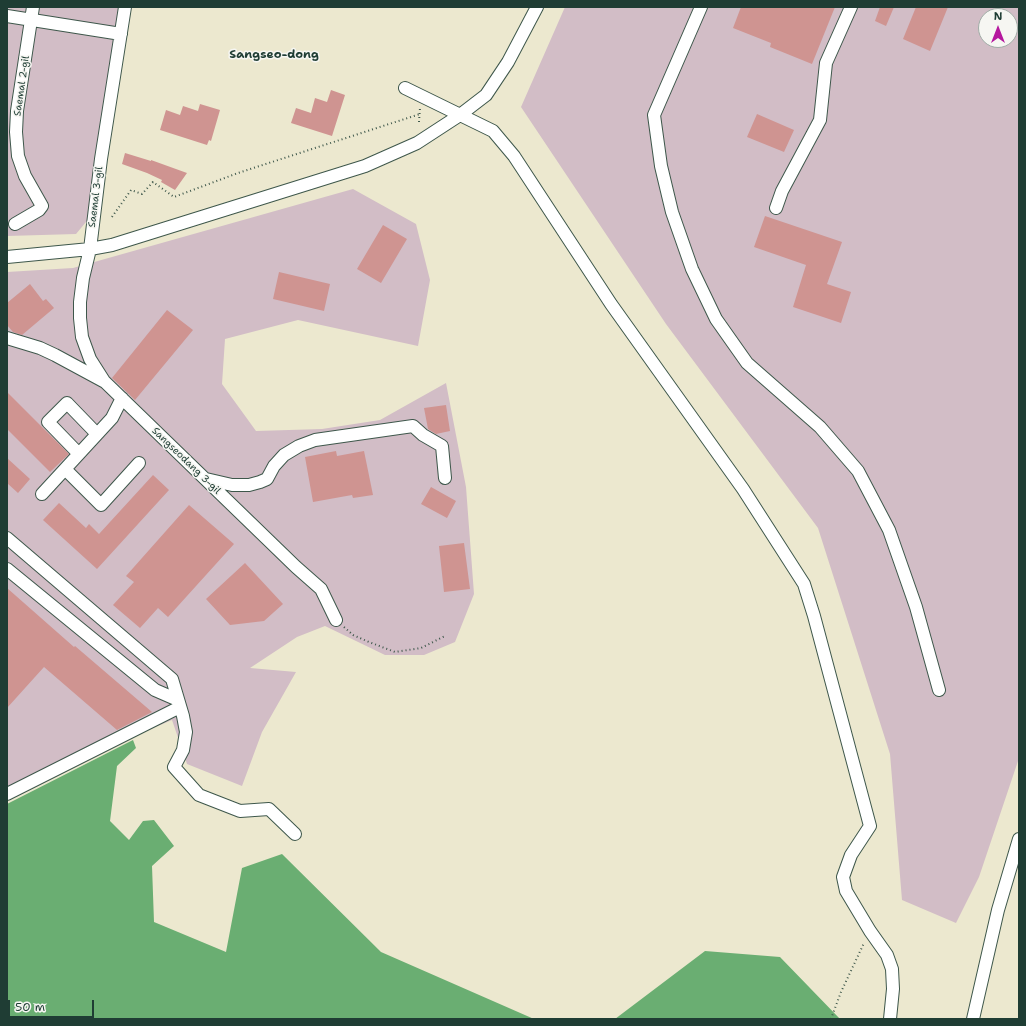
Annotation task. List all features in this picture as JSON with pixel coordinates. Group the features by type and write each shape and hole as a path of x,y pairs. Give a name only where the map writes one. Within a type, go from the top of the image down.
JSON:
{"street":[{"name":"Saemal 2-gil","path":"15,224 39,210 42,206 25,176 18,156 16,132 33,7"},
{"name":"Saemal 3-gil","path":"105,382 90,358 82,337 80,302 83,278 90,249 101,159 125,7"},
{"path":"7,257 90,249 112,245 365,166 417,144 460,115 487,93 508,62 537,7"},
{"path":"701,7 654,115 661,166 672,212 692,269 716,319 747,363 820,427 858,471 889,530 916,607 939,690"},
{"path":"776,208 782,191 820,120 826,63 851,7"},
{"path":"7,16 121,34"},
{"path":"405,88 493,131 514,156 611,304 743,489 804,584 814,616 870,826 851,855 843,877 846,891 870,931 887,955 892,969 894,989 890,1019"},
{"name":"Sangseodang 3-gil","path":"7,338 40,348 105,382 296,568 321,589 336,620"},
{"path":"42,494 112,418 122,398"},
{"path":"79,454 48,422 67,403 97,434"},
{"path":"205,479 232,485 249,485 267,479 274,466 284,455 299,446 314,440 413,426 423,435 442,446 445,478"},
{"path":"65,469 101,505 139,462"},
{"path":"7,538 172,679 186,732 183,750 174,766 199,795 240,811 269,808 295,834"},
{"path":"7,569 155,690 179,703"},
{"path":"7,794 179,703"},
{"path":"973,1019 998,910 1019,839"}],"path":[{"path":"419,122 420,107"},
{"path":"112,217 130,190 142,194 153,182 174,197 238,173 420,114"},
{"path":"336,620 353,635 395,652 421,648 445,636"},
{"path":"831,1019 841,992 870,931"}],"shaded area":[{"path":"7,7 125,7 91,216 76,234 7,236"},
{"path":"565,7 1019,7 1019,758 979,877 956,923 902,900 890,754 818,528 666,324 521,107"},
{"path":"353,189 416,224 430,280 418,346 298,320 225,339 222,384 256,431 322,429 380,420 446,383 466,487 474,594 455,642 424,655 385,655 325,626 297,637 250,668 296,672 262,732 242,786 187,764 172,720 7,790 7,272 73,268"}],"green space":[{"path":"133,740 136,748 117,766 110,821 129,840 143,821 154,820 174,846 152,866 154,922 226,952 242,868 282,854 381,952 534,1019 7,1019 7,804"},
{"path":"705,951 780,957 840,1019 615,1019"}],"building":[{"path":"741,7 835,7 812,64 770,47 771,43 733,28"},
{"path":"880,7 894,7 886,26 875,21"},
{"path":"916,7 948,7 930,51 903,39"},
{"path":"331,90 345,95 332,136 291,123 296,108 311,113 315,98 327,102"},
{"path":"200,104 220,110 211,141 209,140 207,145 160,130 166,110 180,115 183,106 198,111"},
{"path":"757,114 794,130 784,152 747,137"},
{"path":"125,153 151,160 187,173 175,190 161,182 162,180 122,164"},
{"path":"765,216 842,242 827,284 851,292 841,323 793,307 806,265 754,247"},
{"path":"383,225 407,239 381,283 357,269"},
{"path":"279,272 330,284 324,311 273,299"},
{"path":"30,284 43,301 46,299 54,308 22,335 13,332 7,325 7,303"},
{"path":"167,310 193,330 135,400 112,378"},
{"path":"7,392 69,454 50,472 7,429"},
{"path":"446,405 450,431 436,434 428,429 424,408"},
{"path":"336,451 337,456 364,451 373,495 353,498 352,495 313,502 305,457"},
{"path":"7,458 30,479 18,493 7,483"},
{"path":"153,475 169,490 97,569 43,520 59,503 86,528 89,524 99,534"},
{"path":"431,487 456,501 447,518 421,504"},
{"path":"189,505 234,544 168,617 158,608 140,628 113,605 134,582 126,576"},
{"path":"464,543 470,589 444,592 439,546"},
{"path":"245,563 283,604 264,621 230,625 206,599"},
{"path":"7,588 74,647 75,646 152,712 117,730 44,667 7,708"}],"district":[{"name":"Sangseo-dong","path":"274,55"}]}
